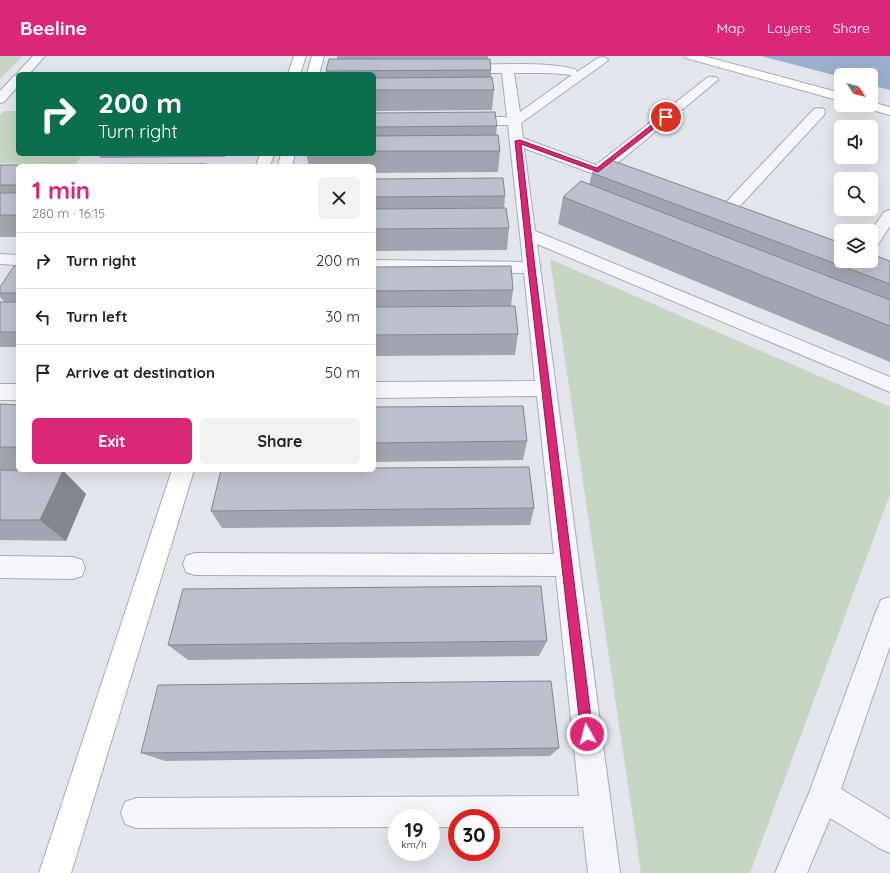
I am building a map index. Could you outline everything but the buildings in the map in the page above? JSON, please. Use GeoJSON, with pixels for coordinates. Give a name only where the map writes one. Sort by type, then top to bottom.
{"type":"FeatureCollection","features":[{"type":"Feature","properties":{"kind":"street"},"geometry":{"type":"LineString","coordinates":[[25,72],[39,56]]}},
{"type":"Feature","properties":{"kind":"street"},"geometry":{"type":"LineString","coordinates":[[295,72],[300,56]]}},
{"type":"Feature","properties":{"kind":"street"},"geometry":{"type":"LineString","coordinates":[[314,72],[318,56]]}},
{"type":"Feature","properties":{"kind":"street"},"geometry":{"type":"LineString","coordinates":[[690,56],[834,95]]}},
{"type":"Feature","properties":{"kind":"street"},"geometry":{"type":"LineString","coordinates":[[516,131],[602,60]]}},
{"type":"Feature","properties":{"kind":"street"},"geometry":{"type":"LineString","coordinates":[[454,69],[549,69],[571,72]]}},
{"type":"Feature","properties":{"kind":"street"},"geometry":{"type":"LineString","coordinates":[[508,69],[516,131],[514,184],[528,234],[604,873]]}},
{"type":"Feature","properties":{"kind":"street"},"geometry":{"type":"LineString","coordinates":[[598,171],[712,80]]}},
{"type":"Feature","properties":{"kind":"street"},"geometry":{"type":"LineString","coordinates":[[0,99],[16,81]]}},
{"type":"Feature","properties":{"kind":"street"},"geometry":{"type":"LineString","coordinates":[[878,108],[890,111]]}},
{"type":"Feature","properties":{"kind":"street"},"geometry":{"type":"LineString","coordinates":[[721,217],[819,112]]}},
{"type":"Feature","properties":{"kind":"street"},"geometry":{"type":"LineString","coordinates":[[452,121],[516,131],[598,171],[634,184]]}},
{"type":"Feature","properties":{"kind":"street"},"geometry":{"type":"LineString","coordinates":[[706,212],[735,223]]}},
{"type":"Feature","properties":{"kind":"street"},"geometry":{"type":"LineString","coordinates":[[878,232],[890,215]]}},
{"type":"Feature","properties":{"kind":"street"},"geometry":{"type":"LineString","coordinates":[[528,234],[890,385]]}},
{"type":"Feature","properties":{"kind":"street"},"geometry":{"type":"LineString","coordinates":[[0,259],[16,260]]}},
{"type":"Feature","properties":{"kind":"street"},"geometry":{"type":"LineString","coordinates":[[376,265],[531,268]]}},
{"type":"Feature","properties":{"kind":"street"},"geometry":{"type":"LineString","coordinates":[[376,390],[546,388]]}},
{"type":"Feature","properties":{"kind":"street"},"geometry":{"type":"LineString","coordinates":[[0,392],[16,392]]}},
{"type":"Feature","properties":{"kind":"street"},"geometry":{"type":"LineString","coordinates":[[55,873],[182,472]]}},
{"type":"Feature","properties":{"kind":"street"},"geometry":{"type":"LineString","coordinates":[[195,564],[567,565]]}},
{"type":"Feature","properties":{"kind":"street"},"geometry":{"type":"LineString","coordinates":[[0,567],[73,568]]}},
{"type":"Feature","properties":{"kind":"street"},"geometry":{"type":"LineString","coordinates":[[791,873],[823,796],[887,627]]}},
{"type":"Feature","properties":{"kind":"street"},"geometry":{"type":"LineString","coordinates":[[823,796],[890,837]]}},
{"type":"Feature","properties":{"kind":"street"},"geometry":{"type":"LineString","coordinates":[[136,813],[596,811]]}},
{"type":"Feature","properties":{"kind":"green space"},"geometry":{"type":"Polygon","coordinates":[[[0,56],[23,56],[0,79],[0,56]]]}},
{"type":"Feature","properties":{"kind":"green space"},"geometry":{"type":"Polygon","coordinates":[[[4,111],[16,111],[16,156],[82,156],[76,164],[0,163],[0,115],[4,111]]]}},
{"type":"Feature","properties":{"kind":"green space"},"geometry":{"type":"Polygon","coordinates":[[[550,259],[890,407],[890,494],[750,873],[641,873],[550,259]]]}},
{"type":"Feature","properties":{"kind":"water"},"geometry":{"type":"Polygon","coordinates":[[[761,56],[890,56],[890,90],[878,87],[878,68],[834,68],[834,75],[761,56]]]}},
{"type":"Feature","properties":{"kind":"route"},"geometry":{"type":"LineString","coordinates":[[587,734],[531,268],[518,141],[598,171],[666,117]]}}]}
